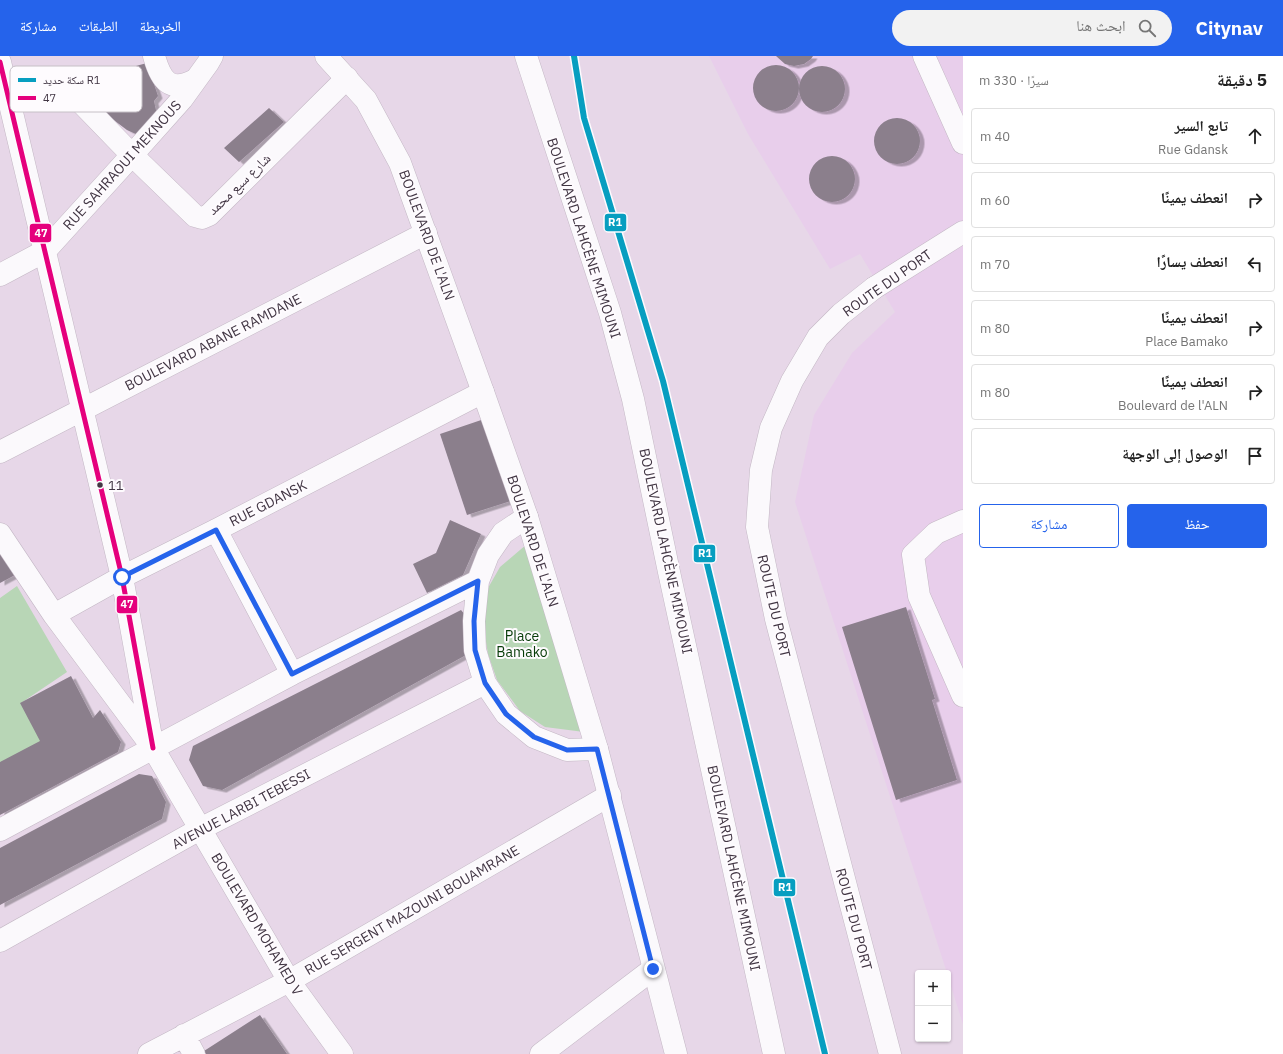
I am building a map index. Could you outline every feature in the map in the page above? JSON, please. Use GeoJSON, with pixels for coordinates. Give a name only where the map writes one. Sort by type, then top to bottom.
{"type":"FeatureCollection","features":[{"type":"Feature","properties":{"kind":"street"},"geometry":{"type":"LineString","coordinates":[[154,56],[163,77],[170,85],[180,86],[195,80]]}},
{"type":"Feature","properties":{"kind":"street","name":"RUE SAHRAOUI MEKNOUS"},"geometry":{"type":"LineString","coordinates":[[0,275],[45,251],[182,99],[212,56]]}},
{"type":"Feature","properties":{"kind":"street","name":"BOULEVARD DE L'ALN"},"geometry":{"type":"LineString","coordinates":[[326,56],[366,100],[400,163],[527,517],[597,749],[676,1054]]}},
{"type":"Feature","properties":{"kind":"street","name":"BOULEVARD LAHCÈNE MIMOUNI"},"geometry":{"type":"LineString","coordinates":[[526,56],[610,313],[633,399],[669,572],[774,1054]]}},
{"type":"Feature","properties":{"kind":"street"},"geometry":{"type":"LineString","coordinates":[[924,56],[963,143]]}},
{"type":"Feature","properties":{"kind":"street"},"geometry":{"type":"LineString","coordinates":[[0,62],[4,97],[45,251],[122,577],[153,748]]}},
{"type":"Feature","properties":{"kind":"street","name":"شارع سبع محمد"},"geometry":{"type":"LineString","coordinates":[[90,112],[195,216],[202,218],[209,215],[347,78]]}},
{"type":"Feature","properties":{"kind":"street","name":"ROUTE DU PORT"},"geometry":{"type":"LineString","coordinates":[[890,1054],[776,619],[757,527],[761,470],[770,428],[792,381],[818,337],[841,314],[874,288],[963,232]]}},
{"type":"Feature","properties":{"kind":"street","name":"BOULEVARD ABANE RAMDANE"},"geometry":{"type":"LineString","coordinates":[[0,452],[426,233]]}},
{"type":"Feature","properties":{"kind":"street","name":"RUE GDANSK"},"geometry":{"type":"LineString","coordinates":[[54,615],[122,577],[483,392]]}},
{"type":"Feature","properties":{"kind":"street"},"geometry":{"type":"LineString","coordinates":[[527,517],[503,533],[488,556],[478,581],[474,621],[475,650],[485,683],[506,714],[534,737],[567,750],[597,749]]}},
{"type":"Feature","properties":{"kind":"street"},"geometry":{"type":"LineString","coordinates":[[963,521],[936,533],[913,555],[919,596],[963,696]]}},
{"type":"Feature","properties":{"kind":"street"},"geometry":{"type":"LineString","coordinates":[[216,530],[292,674]]}},
{"type":"Feature","properties":{"kind":"street"},"geometry":{"type":"LineString","coordinates":[[0,534],[54,615],[153,748]]}},
{"type":"Feature","properties":{"kind":"street"},"geometry":{"type":"LineString","coordinates":[[0,830],[292,674],[478,581]]}},
{"type":"Feature","properties":{"kind":"street","name":"AVENUE LARBI TEBESSI"},"geometry":{"type":"LineString","coordinates":[[0,941],[200,829],[485,683]]}},
{"type":"Feature","properties":{"kind":"street","name":"BOULEVARD MOHAMED V"},"geometry":{"type":"LineString","coordinates":[[153,748],[289,981],[342,1054]]}},
{"type":"Feature","properties":{"kind":"street","name":"RUE SERGENT MAZOUNI BOUAMRANE"},"geometry":{"type":"LineString","coordinates":[[149,1054],[189,1045],[289,981],[610,796]]}},
{"type":"Feature","properties":{"kind":"street"},"geometry":{"type":"LineString","coordinates":[[541,1054],[653,969]]}},
{"type":"Feature","properties":{"kind":"shaded area"},"geometry":{"type":"Polygon","coordinates":[[[709,56],[963,56],[963,1024],[951,986],[951,970],[946,970],[795,502],[814,415],[852,353],[895,312],[860,254],[830,269],[748,134],[709,56]]]}},
{"type":"Feature","properties":{"kind":"green space","name":"Place Bamako"},"geometry":{"type":"Polygon","coordinates":[[[527,544],[584,732],[545,727],[520,711],[497,680],[488,654],[482,617],[488,588],[500,567],[527,544]]]}},
{"type":"Feature","properties":{"kind":"green space"},"geometry":{"type":"Polygon","coordinates":[[[17,586],[67,672],[21,703],[46,743],[0,767],[0,598],[17,586]]]}},
{"type":"Feature","properties":{"kind":"building"},"geometry":{"type":"Polygon","coordinates":[[[776,56],[813,56],[804,64],[794,66],[785,64],[776,56]]]}},
{"type":"Feature","properties":{"kind":"building"},"geometry":{"type":"Polygon","coordinates":[[[147,63],[158,96],[154,101],[157,115],[136,134],[127,130],[107,115],[106,112],[142,112],[142,66],[136,66],[147,63]]]}},
{"type":"Feature","properties":{"kind":"building"},"geometry":{"type":"Polygon","coordinates":[[[776,65],[789,69],[795,75],[799,88],[795,101],[789,107],[776,111],[763,107],[757,101],[753,88],[757,75],[763,69],[776,65]]]}},
{"type":"Feature","properties":{"kind":"building"},"geometry":{"type":"Polygon","coordinates":[[[822,66],[835,70],[841,76],[845,89],[841,102],[835,108],[822,112],[809,108],[803,102],[799,89],[803,76],[809,70],[822,66]]]}},
{"type":"Feature","properties":{"kind":"building"},"geometry":{"type":"Polygon","coordinates":[[[269,108],[284,122],[239,162],[224,148],[269,108]]]}},
{"type":"Feature","properties":{"kind":"building"},"geometry":{"type":"Polygon","coordinates":[[[897,118],[910,122],[916,128],[920,141],[916,154],[910,160],[897,164],[884,160],[878,154],[874,141],[878,128],[884,122],[897,118]]]}},
{"type":"Feature","properties":{"kind":"building"},"geometry":{"type":"Polygon","coordinates":[[[832,156],[845,160],[851,166],[855,179],[851,192],[845,198],[832,202],[819,198],[813,192],[809,179],[813,166],[819,160],[832,156]]]}},
{"type":"Feature","properties":{"kind":"building"},"geometry":{"type":"Polygon","coordinates":[[[493,416],[520,498],[467,515],[440,434],[493,416]]]}},
{"type":"Feature","properties":{"kind":"building"},"geometry":{"type":"Polygon","coordinates":[[[450,520],[481,534],[463,575],[427,593],[413,564],[436,553],[450,520]]]}},
{"type":"Feature","properties":{"kind":"building"},"geometry":{"type":"Polygon","coordinates":[[[0,551],[15,575],[0,583],[0,551]]]}},
{"type":"Feature","properties":{"kind":"building"},"geometry":{"type":"Polygon","coordinates":[[[906,607],[935,699],[932,700],[957,780],[896,800],[842,627],[906,607]]]}},
{"type":"Feature","properties":{"kind":"building"},"geometry":{"type":"Polygon","coordinates":[[[461,610],[466,616],[466,655],[222,790],[203,786],[189,760],[193,746],[461,610]]]}},
{"type":"Feature","properties":{"kind":"building"},"geometry":{"type":"Polygon","coordinates":[[[71,676],[93,718],[100,710],[121,742],[118,752],[0,815],[0,762],[40,741],[20,703],[71,676]]]}},
{"type":"Feature","properties":{"kind":"building"},"geometry":{"type":"Polygon","coordinates":[[[139,774],[152,776],[166,802],[162,819],[0,905],[0,848],[139,774]]]}},
{"type":"Feature","properties":{"kind":"building"},"geometry":{"type":"Polygon","coordinates":[[[260,1015],[287,1054],[206,1054],[204,1051],[260,1015]]]}},
{"type":"Feature","properties":{"kind":"rail line","name":"R1"},"geometry":{"type":"LineString","coordinates":[[574,56],[584,118],[663,381],[825,1054]]}},
{"type":"Feature","properties":{"kind":"transit line","name":"47"},"geometry":{"type":"LineString","coordinates":[[0,62],[10,104]]}},
{"type":"Feature","properties":{"kind":"transit line","name":"47"},"geometry":{"type":"LineString","coordinates":[[12,112],[122,577],[153,748]]}},
{"type":"Feature","properties":{"kind":"place","name":"11"},"geometry":{"type":"Point","coordinates":[100,485]}},
{"type":"Feature","properties":{"kind":"route"},"geometry":{"type":"LineString","coordinates":[[122,577],[216,530],[292,674],[478,581],[474,621],[475,650],[485,683],[506,714],[534,737],[567,750],[597,749],[653,969]]}}]}
